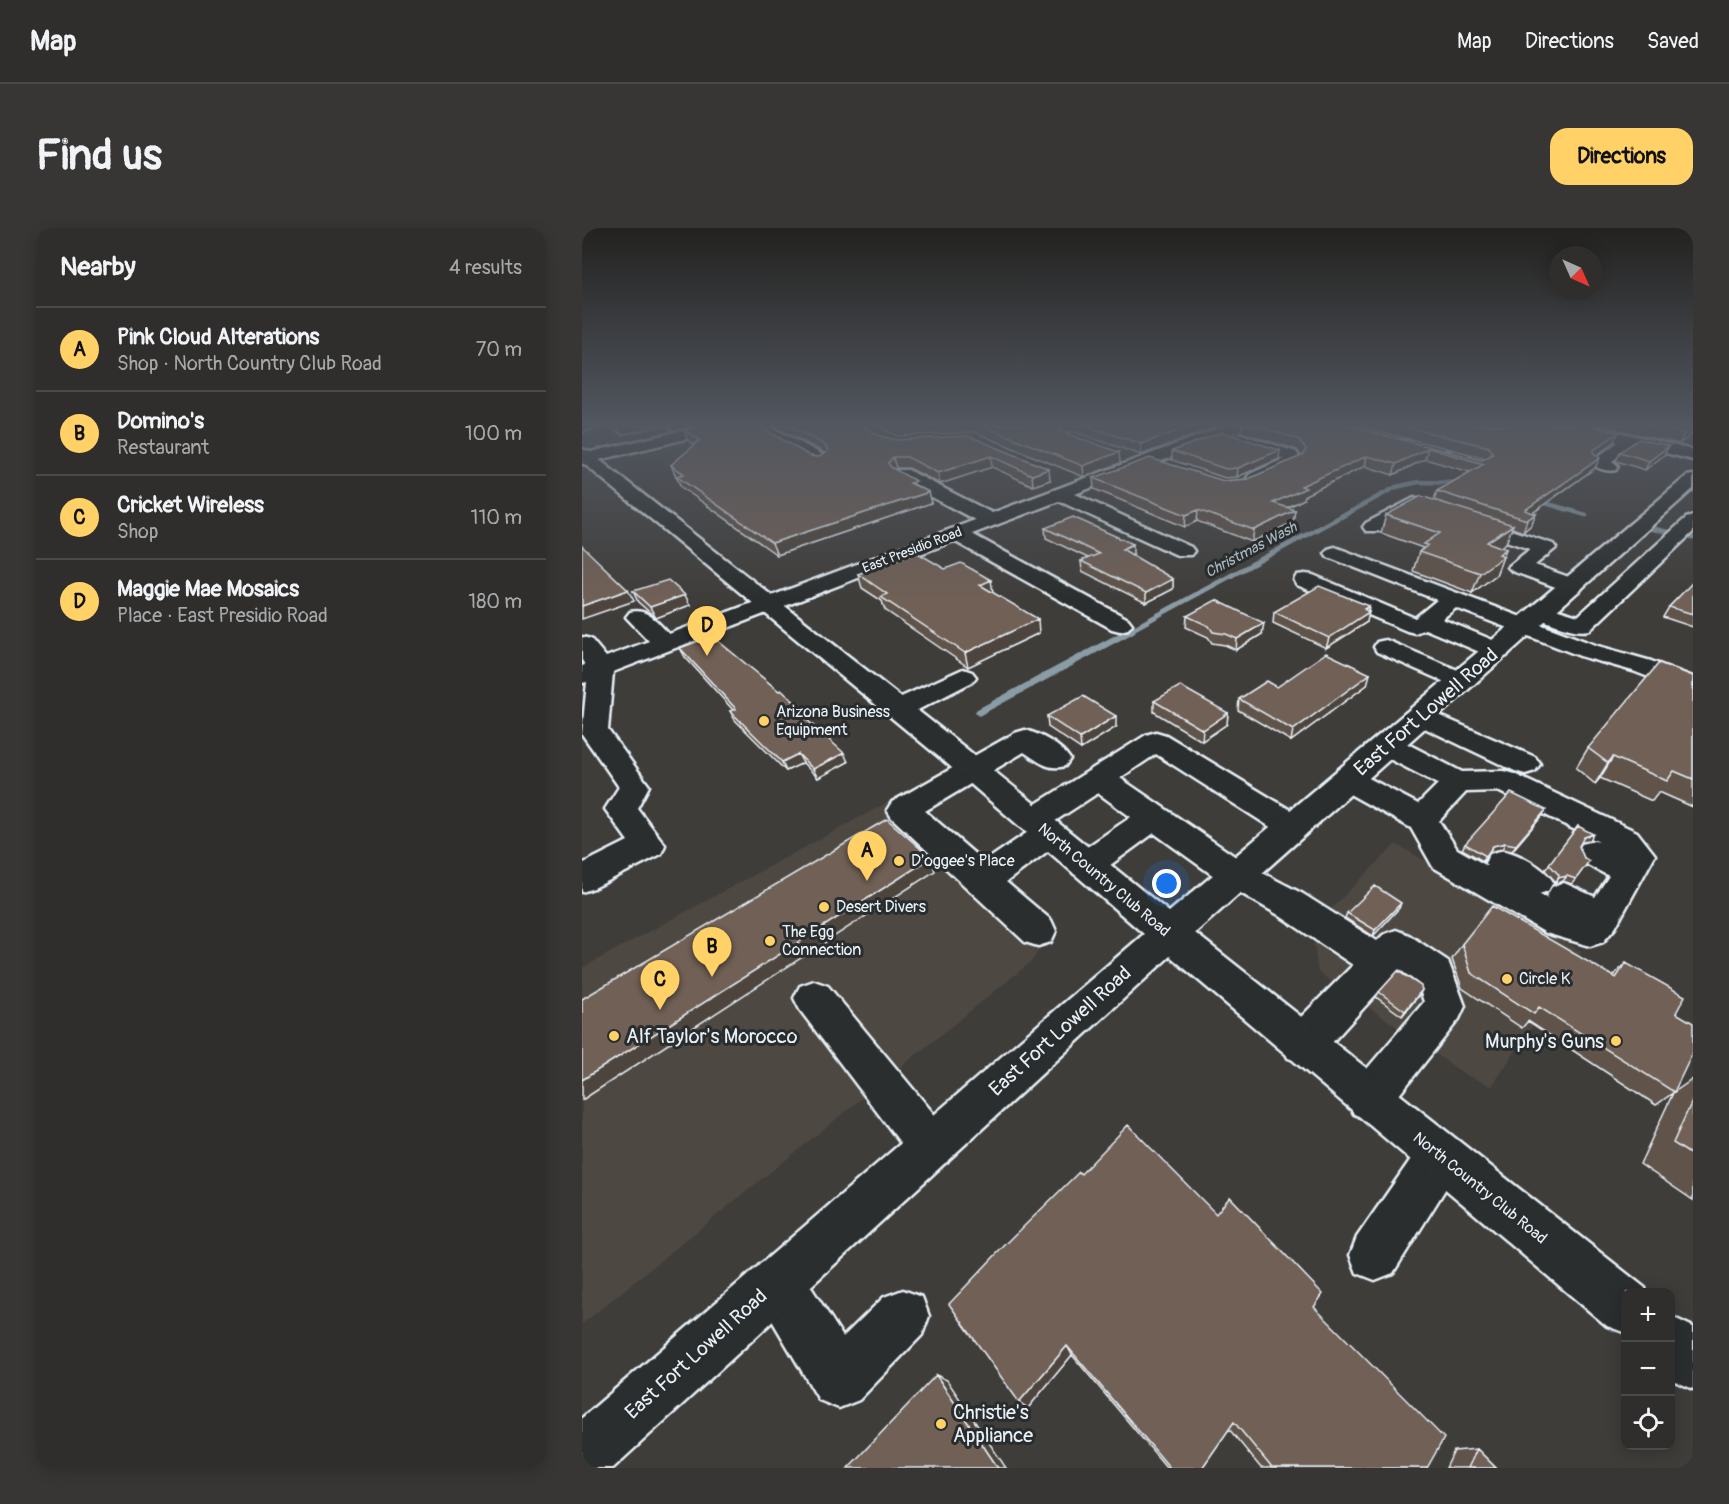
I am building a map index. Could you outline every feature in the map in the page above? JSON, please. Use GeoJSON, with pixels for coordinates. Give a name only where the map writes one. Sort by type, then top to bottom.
{"type":"FeatureCollection","features":[{"type":"Feature","properties":{"kind":"main road","name":"North Country Club Road"},"geometry":{"type":"LineString","coordinates":[[617,483],[769,603],[1369,1099],[1621,1303]]}},
{"type":"Feature","properties":{"kind":"main road"},"geometry":{"type":"LineString","coordinates":[[919,483],[990,520]]}},
{"type":"Feature","properties":{"kind":"main road","name":"East Presidio Road"},"geometry":{"type":"LineString","coordinates":[[590,684],[664,643],[990,520],[1060,485],[1087,483]]}},
{"type":"Feature","properties":{"kind":"main road","name":"East Fort Lowell Road"},"geometry":{"type":"LineString","coordinates":[[582,1456],[1169,934],[1690,483]]}},
{"type":"Feature","properties":{"kind":"main road"},"geometry":{"type":"LineString","coordinates":[[1060,485],[1184,551]]}},
{"type":"Feature","properties":{"kind":"main road"},"geometry":{"type":"LineString","coordinates":[[1411,524],[1382,522],[1414,504],[1546,548],[1519,567],[1572,586]]}},
{"type":"Feature","properties":{"kind":"main road"},"geometry":{"type":"LineString","coordinates":[[1641,526],[1688,532]]}},
{"type":"Feature","properties":{"kind":"main road"},"geometry":{"type":"LineString","coordinates":[[916,531],[934,541]]}},
{"type":"Feature","properties":{"kind":"main road"},"geometry":{"type":"LineString","coordinates":[[1582,625],[1688,532]]}},
{"type":"Feature","properties":{"kind":"main road"},"geometry":{"type":"LineString","coordinates":[[955,533],[1120,624]]}},
{"type":"Feature","properties":{"kind":"main road"},"geometry":{"type":"LineString","coordinates":[[1335,553],[1453,599],[1534,619],[1582,625],[1693,666]]}},
{"type":"Feature","properties":{"kind":"main road"},"geometry":{"type":"LineString","coordinates":[[1305,580],[1415,626]]}},
{"type":"Feature","properties":{"kind":"main road"},"geometry":{"type":"LineString","coordinates":[[1453,599],[1425,620],[1498,651]]}},
{"type":"Feature","properties":{"kind":"main road"},"geometry":{"type":"LineString","coordinates":[[638,617],[664,643]]}},
{"type":"Feature","properties":{"kind":"main road"},"geometry":{"type":"LineString","coordinates":[[1534,619],[1589,651],[1642,666],[1693,686]]}},
{"type":"Feature","properties":{"kind":"main road"},"geometry":{"type":"LineString","coordinates":[[582,644],[590,684],[594,731],[634,786],[621,809],[649,845],[582,879]]}},
{"type":"Feature","properties":{"kind":"main road"},"geometry":{"type":"LineString","coordinates":[[1386,647],[1463,681]]}},
{"type":"Feature","properties":{"kind":"main road"},"geometry":{"type":"LineString","coordinates":[[898,709],[963,677]]}},
{"type":"Feature","properties":{"kind":"main road"},"geometry":{"type":"LineString","coordinates":[[1422,716],[1525,764]]}},
{"type":"Feature","properties":{"kind":"main road"},"geometry":{"type":"LineString","coordinates":[[1038,931],[903,810],[1025,739],[1055,759]]}},
{"type":"Feature","properties":{"kind":"main road"},"geometry":{"type":"LineString","coordinates":[[982,881],[1098,778],[1156,741],[1294,827]]}},
{"type":"Feature","properties":{"kind":"main road"},"geometry":{"type":"LineString","coordinates":[[1388,746],[1503,805]]}},
{"type":"Feature","properties":{"kind":"main road"},"geometry":{"type":"LineString","coordinates":[[1098,778],[1238,875],[1290,904],[1380,962]]}},
{"type":"Feature","properties":{"kind":"main road"},"geometry":{"type":"LineString","coordinates":[[1348,780],[1467,844]]}},
{"type":"Feature","properties":{"kind":"main road"},"geometry":{"type":"LineString","coordinates":[[1503,781],[1626,841],[1638,855],[1602,918],[1590,931],[1559,923],[1445,858],[1422,820],[1458,782],[1503,781]]}},
{"type":"Feature","properties":{"kind":"main road"},"geometry":{"type":"LineString","coordinates":[[1086,865],[1154,817]]}},
{"type":"Feature","properties":{"kind":"main road"},"geometry":{"type":"LineString","coordinates":[[1536,822],[1629,871]]}},
{"type":"Feature","properties":{"kind":"main road"},"geometry":{"type":"LineString","coordinates":[[1502,863],[1602,918]]}},
{"type":"Feature","properties":{"kind":"main road"},"geometry":{"type":"LineString","coordinates":[[1303,1044],[1396,946],[1434,973],[1444,1006],[1369,1099]]}},
{"type":"Feature","properties":{"kind":"main road"},"geometry":{"type":"LineString","coordinates":[[814,998],[931,1146]]}},
{"type":"Feature","properties":{"kind":"main road"},"geometry":{"type":"LineString","coordinates":[[1374,1255],[1440,1156]]}},
{"type":"Feature","properties":{"kind":"main road"},"geometry":{"type":"LineString","coordinates":[[778,1281],[839,1380],[903,1316]]}},
{"type":"Feature","properties":{"kind":"main road"},"geometry":{"type":"LineString","coordinates":[[1675,1346],[1693,1362]]}},
{"type":"Feature","properties":{"kind":"shaded area"},"geometry":{"type":"Polygon","coordinates":[[[903,794],[1046,919],[1048,937],[1031,962],[582,1324],[582,968],[903,794]]]}},
{"type":"Feature","properties":{"kind":"shaded area"},"geometry":{"type":"Polygon","coordinates":[[[1396,844],[1582,952],[1492,1086],[1466,1075],[1318,972],[1312,928],[1396,844]]]}},
{"type":"Feature","properties":{"kind":"building"},"geometry":{"type":"Polygon","coordinates":[[[686,483],[910,483],[929,492],[772,543],[686,483]]]}},
{"type":"Feature","properties":{"kind":"building"},"geometry":{"type":"Polygon","coordinates":[[[1105,483],[1308,483],[1301,486],[1306,488],[1273,503],[1295,510],[1254,530],[1198,510],[1186,515],[1105,483]]]}},
{"type":"Feature","properties":{"kind":"building"},"geometry":{"type":"Polygon","coordinates":[[[1451,483],[1564,483],[1525,510],[1536,514],[1527,520],[1437,491],[1451,483]]]}},
{"type":"Feature","properties":{"kind":"building"},"geometry":{"type":"Polygon","coordinates":[[[1421,496],[1513,525],[1487,542],[1506,549],[1499,554],[1504,556],[1480,573],[1419,552],[1428,545],[1424,544],[1440,533],[1386,515],[1421,496]]]}},
{"type":"Feature","properties":{"kind":"building"},"geometry":{"type":"Polygon","coordinates":[[[1073,517],[1133,544],[1122,549],[1173,579],[1146,593],[1081,561],[1099,554],[1045,528],[1073,517]]]}},
{"type":"Feature","properties":{"kind":"building"},"geometry":{"type":"Polygon","coordinates":[[[582,546],[628,590],[582,606],[582,546]]]}},
{"type":"Feature","properties":{"kind":"building"},"geometry":{"type":"Polygon","coordinates":[[[916,552],[945,569],[961,563],[991,580],[980,585],[1038,619],[965,653],[881,597],[887,594],[858,574],[916,552]]]}},
{"type":"Feature","properties":{"kind":"building"},"geometry":{"type":"Polygon","coordinates":[[[668,580],[685,595],[650,607],[633,591],[668,580]]]}},
{"type":"Feature","properties":{"kind":"building"},"geometry":{"type":"Polygon","coordinates":[[[1693,582],[1693,614],[1669,607],[1693,582]]]}},
{"type":"Feature","properties":{"kind":"building"},"geometry":{"type":"Polygon","coordinates":[[[1319,586],[1369,606],[1364,609],[1369,612],[1329,638],[1274,612],[1319,586]]]}},
{"type":"Feature","properties":{"kind":"building"},"geometry":{"type":"Polygon","coordinates":[[[1216,600],[1264,623],[1237,639],[1213,632],[1209,626],[1187,616],[1216,600]]]}},
{"type":"Feature","properties":{"kind":"building"},"geometry":{"type":"Polygon","coordinates":[[[712,636],[779,691],[781,690],[801,708],[796,710],[844,753],[813,769],[798,754],[782,762],[730,711],[736,709],[680,648],[712,636]]]}},
{"type":"Feature","properties":{"kind":"building"},"geometry":{"type":"Polygon","coordinates":[[[1326,653],[1370,674],[1293,730],[1239,699],[1267,681],[1277,687],[1326,653]]]}},
{"type":"Feature","properties":{"kind":"building"},"geometry":{"type":"Polygon","coordinates":[[[1659,663],[1693,676],[1693,779],[1674,771],[1667,781],[1613,757],[1608,763],[1588,748],[1659,663]]]}},
{"type":"Feature","properties":{"kind":"building"},"geometry":{"type":"Polygon","coordinates":[[[1180,686],[1228,713],[1203,730],[1154,701],[1180,686]]]}},
{"type":"Feature","properties":{"kind":"building"},"geometry":{"type":"Polygon","coordinates":[[[1083,696],[1116,716],[1080,738],[1047,716],[1083,696]]]}},
{"type":"Feature","properties":{"kind":"building"},"geometry":{"type":"Polygon","coordinates":[[[1511,793],[1546,810],[1516,845],[1505,843],[1493,846],[1486,856],[1465,844],[1511,793]]]}},
{"type":"Feature","properties":{"kind":"building"},"geometry":{"type":"Polygon","coordinates":[[[887,819],[931,858],[582,1080],[582,999],[887,819]]]}},
{"type":"Feature","properties":{"kind":"building"},"geometry":{"type":"Polygon","coordinates":[[[1578,826],[1593,834],[1584,837],[1579,846],[1584,858],[1589,861],[1576,879],[1567,876],[1558,878],[1559,875],[1549,864],[1578,826]]]}},
{"type":"Feature","properties":{"kind":"building"},"geometry":{"type":"Polygon","coordinates":[[[1375,886],[1401,903],[1375,930],[1347,913],[1375,886]]]}},
{"type":"Feature","properties":{"kind":"building"},"geometry":{"type":"Polygon","coordinates":[[[1492,906],[1616,978],[1626,963],[1685,996],[1676,1013],[1693,1023],[1693,1052],[1674,1092],[1539,1007],[1534,1014],[1471,973],[1462,944],[1492,906]]]}},
{"type":"Feature","properties":{"kind":"building"},"geometry":{"type":"Polygon","coordinates":[[[1398,971],[1421,986],[1422,990],[1405,1011],[1379,992],[1398,971]]]}},
{"type":"Feature","properties":{"kind":"building"},"geometry":{"type":"Polygon","coordinates":[[[1693,1099],[1693,1156],[1673,1143],[1693,1099]]]}},
{"type":"Feature","properties":{"kind":"building"},"geometry":{"type":"Polygon","coordinates":[[[1128,1125],[1216,1214],[1230,1197],[1323,1294],[1314,1307],[1444,1438],[1427,1468],[1272,1468],[1234,1422],[1202,1468],[1170,1468],[1067,1346],[1019,1402],[949,1304],[1006,1244],[1079,1172],[1081,1174],[1128,1125]]]}},
{"type":"Feature","properties":{"kind":"building","name":"Christie's Appliance"},"geometry":{"type":"Polygon","coordinates":[[[936,1375],[998,1468],[848,1468],[936,1375]]]}},
{"type":"Feature","properties":{"kind":"building"},"geometry":{"type":"Polygon","coordinates":[[[1477,1449],[1496,1468],[1468,1468],[1477,1449]]]}},
{"type":"Feature","properties":{"kind":"waterway","name":"Christmas Wash"},"geometry":{"type":"LineString","coordinates":[[1341,517],[1396,487],[1415,483]]}},
{"type":"Feature","properties":{"kind":"waterway","name":"Christmas Wash"},"geometry":{"type":"LineString","coordinates":[[1455,483],[1461,483]]}},
{"type":"Feature","properties":{"kind":"waterway","name":"Christmas Wash"},"geometry":{"type":"LineString","coordinates":[[1535,500],[1586,515]]}},
{"type":"Feature","properties":{"kind":"waterway","name":"Christmas Wash"},"geometry":{"type":"LineString","coordinates":[[1129,631],[1343,515]]}},
{"type":"Feature","properties":{"kind":"waterway","name":"Christmas Wash"},"geometry":{"type":"LineString","coordinates":[[1641,526],[1693,538]]}},
{"type":"Feature","properties":{"kind":"waterway","name":"Christmas Wash"},"geometry":{"type":"LineString","coordinates":[[979,712],[1132,630]]}},
{"type":"Feature","properties":{"kind":"place","name":"Maggie Mae Mosaics"},"geometry":{"type":"Point","coordinates":[707,656]}},
{"type":"Feature","properties":{"kind":"place","name":"Arizona Business Equipment"},"geometry":{"type":"Point","coordinates":[764,721]}},
{"type":"Feature","properties":{"kind":"place","name":"D'oggee's Place"},"geometry":{"type":"Point","coordinates":[899,861]}},
{"type":"Feature","properties":{"kind":"place","name":"Pink Cloud Alterations"},"geometry":{"type":"Point","coordinates":[867,881]}},
{"type":"Feature","properties":{"kind":"place","name":"Desert Divers"},"geometry":{"type":"Point","coordinates":[824,907]}},
{"type":"Feature","properties":{"kind":"place","name":"The Egg Connection"},"geometry":{"type":"Point","coordinates":[770,941]}},
{"type":"Feature","properties":{"kind":"place","name":"Domino's"},"geometry":{"type":"Point","coordinates":[712,977]}},
{"type":"Feature","properties":{"kind":"place","name":"Circle K"},"geometry":{"type":"Point","coordinates":[1507,979]}},
{"type":"Feature","properties":{"kind":"place","name":"Cricket Wireless"},"geometry":{"type":"Point","coordinates":[660,1010]}},
{"type":"Feature","properties":{"kind":"place","name":"Alf Taylor's Morocco"},"geometry":{"type":"Point","coordinates":[614,1036]}},
{"type":"Feature","properties":{"kind":"place","name":"Murphy's Guns"},"geometry":{"type":"Point","coordinates":[1616,1041]}},
{"type":"Feature","properties":{"kind":"place","name":"Christie's Appliance"},"geometry":{"type":"Point","coordinates":[941,1424]}}]}
